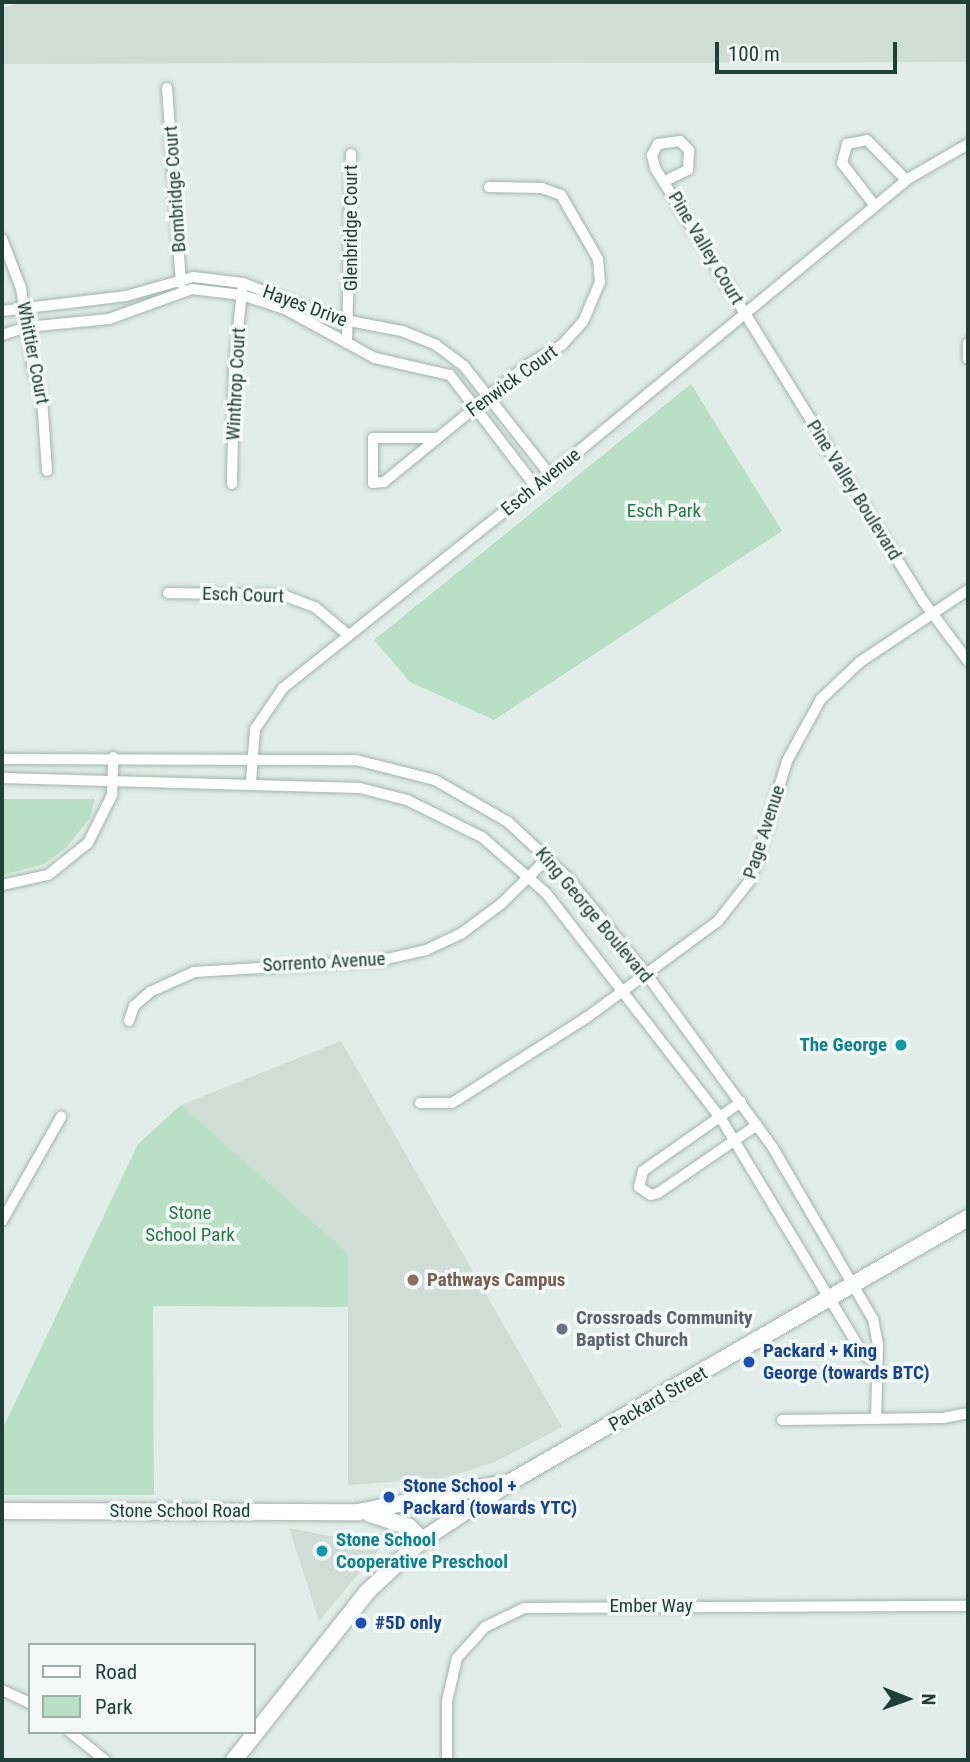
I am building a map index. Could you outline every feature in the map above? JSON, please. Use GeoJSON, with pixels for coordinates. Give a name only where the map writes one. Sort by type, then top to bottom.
{"type":"FeatureCollection","features":[{"type":"Feature","properties":{"kind":"main road","name":"Packard Street"},"geometry":{"type":"LineString","coordinates":[[238,1759],[367,1592],[422,1540],[512,1482],[968,1218]]}},
{"type":"Feature","properties":{"kind":"main road"},"geometry":{"type":"LineString","coordinates":[[358,1512],[512,1482]]}},
{"type":"Feature","properties":{"kind":"main road","name":"Stone School Road"},"geometry":{"type":"LineString","coordinates":[[2,1511],[358,1512]]}},
{"type":"Feature","properties":{"kind":"main road"},"geometry":{"type":"LineString","coordinates":[[358,1512],[393,1519],[422,1540]]}},
{"type":"Feature","properties":{"kind":"street","name":"Bombridge Court"},"geometry":{"type":"LineString","coordinates":[[167,88],[181,291]]}},
{"type":"Feature","properties":{"kind":"street"},"geometry":{"type":"LineString","coordinates":[[876,205],[842,163],[847,144],[867,140],[906,180]]}},
{"type":"Feature","properties":{"kind":"street","name":"Esch Avenue"},"geometry":{"type":"LineString","coordinates":[[251,782],[251,757],[263,713],[284,688],[347,634],[551,475],[906,180],[968,144]]}},
{"type":"Feature","properties":{"kind":"street","name":"Glenbridge Court"},"geometry":{"type":"LineString","coordinates":[[347,343],[351,154]]}},
{"type":"Feature","properties":{"kind":"street","name":"Pine Valley Court"},"geometry":{"type":"LineString","coordinates":[[666,181],[746,314]]}},
{"type":"Feature","properties":{"kind":"street","name":"Fenwick Court"},"geometry":{"type":"LineString","coordinates":[[436,438],[373,438],[373,483],[384,482],[475,406],[562,345],[583,322],[600,282],[598,259],[561,195],[542,188],[489,187]]}},
{"type":"Feature","properties":{"kind":"street","name":"Whittier Court"},"geometry":{"type":"LineString","coordinates":[[2,239],[23,306],[46,418],[47,471]]}},
{"type":"Feature","properties":{"kind":"street","name":"Hayes Drive"},"geometry":{"type":"LineString","coordinates":[[2,312],[23,306],[126,296],[181,278],[242,289],[349,323],[421,337],[464,366],[551,475]]}},
{"type":"Feature","properties":{"kind":"street","name":"Hayes Drive"},"geometry":{"type":"LineString","coordinates":[[2,335],[27,327],[109,319],[181,291],[242,289],[375,358],[450,374],[536,487]]}},
{"type":"Feature","properties":{"kind":"street","name":"Winthrop Court"},"geometry":{"type":"LineString","coordinates":[[232,484],[234,370],[242,289]]}},
{"type":"Feature","properties":{"kind":"street","name":"Pine Valley Boulevard"},"geometry":{"type":"LineString","coordinates":[[746,314],[931,614],[968,661]]}},
{"type":"Feature","properties":{"kind":"street"},"geometry":{"type":"LineString","coordinates":[[968,343],[968,359]]}},
{"type":"Feature","properties":{"kind":"street","name":"Page Avenue"},"geometry":{"type":"LineString","coordinates":[[420,1103],[452,1102],[623,992],[718,921],[744,890],[787,761],[821,698],[856,666],[968,590]]}},
{"type":"Feature","properties":{"kind":"street","name":"Esch Court"},"geometry":{"type":"LineString","coordinates":[[169,593],[283,595],[315,607],[347,634]]}},
{"type":"Feature","properties":{"kind":"street"},"geometry":{"type":"LineString","coordinates":[[2,885],[41,878],[77,857],[99,826],[113,782],[113,757]]}},
{"type":"Feature","properties":{"kind":"street","name":"King George Boulevard"},"geometry":{"type":"LineString","coordinates":[[2,759],[251,757],[356,760],[435,780],[508,822],[549,857],[647,975],[757,1125],[853,1284],[877,1332],[876,1419]]}},
{"type":"Feature","properties":{"kind":"street","name":"King George Boulevard"},"geometry":{"type":"LineString","coordinates":[[2,778],[113,782],[251,782],[360,788],[407,800],[482,837],[530,876],[720,1116],[863,1354],[876,1363]]}},
{"type":"Feature","properties":{"kind":"street","name":"Sorrento Avenue"},"geometry":{"type":"LineString","coordinates":[[129,1021],[134,1006],[150,992],[194,972],[378,961],[426,950],[462,933],[549,857]]}},
{"type":"Feature","properties":{"kind":"street"},"geometry":{"type":"LineString","coordinates":[[741,1102],[643,1171],[639,1187],[651,1195],[658,1193],[757,1125]]}},
{"type":"Feature","properties":{"kind":"street"},"geometry":{"type":"LineString","coordinates":[[2,1221],[61,1117]]}},
{"type":"Feature","properties":{"kind":"street"},"geometry":{"type":"LineString","coordinates":[[782,1420],[943,1418],[968,1413]]}},
{"type":"Feature","properties":{"kind":"street","name":"Ember Way"},"geometry":{"type":"LineString","coordinates":[[447,1760],[447,1701],[457,1658],[485,1627],[524,1608],[968,1606]]}},
{"type":"Feature","properties":{"kind":"street"},"geometry":{"type":"LineString","coordinates":[[2,1690],[28,1702]]}},
{"type":"Feature","properties":{"kind":"street"},"geometry":{"type":"LineString","coordinates":[[72,1734],[105,1760]]}},
{"type":"Feature","properties":{"kind":"shaded area"},"geometry":{"type":"Polygon","coordinates":[[[24,2],[968,2],[968,62],[2,64],[2,8],[24,2]]]}},
{"type":"Feature","properties":{"kind":"shaded area","name":"Pathways Campus"},"geometry":{"type":"Polygon","coordinates":[[[341,1041],[562,1427],[493,1463],[444,1478],[348,1485],[348,1253],[181,1105],[341,1041]]]}},
{"type":"Feature","properties":{"kind":"shaded area"},"geometry":{"type":"Polygon","coordinates":[[[289,1528],[330,1536],[386,1533],[386,1541],[319,1621],[289,1528]]]}},
{"type":"Feature","properties":{"kind":"green space","name":"Esch Park"},"geometry":{"type":"Polygon","coordinates":[[[691,384],[782,531],[494,720],[410,682],[374,640],[691,384]]]}},
{"type":"Feature","properties":{"kind":"green space"},"geometry":{"type":"Polygon","coordinates":[[[2,799],[95,799],[90,818],[66,848],[44,864],[3,875],[2,799]]]}},
{"type":"Feature","properties":{"kind":"green space","name":"Stone School Park"},"geometry":{"type":"Polygon","coordinates":[[[181,1105],[348,1253],[348,1307],[153,1306],[154,1495],[2,1495],[2,1430],[138,1144],[181,1105]]]}},
{"type":"Feature","properties":{"kind":"place","name":"The George"},"geometry":{"type":"Point","coordinates":[901,1045]}},
{"type":"Feature","properties":{"kind":"place","name":"Pathways Campus"},"geometry":{"type":"Point","coordinates":[413,1280]}},
{"type":"Feature","properties":{"kind":"place","name":"Crossroads Community Baptist Church"},"geometry":{"type":"Point","coordinates":[562,1329]}},
{"type":"Feature","properties":{"kind":"place","name":"Packard + King George (towards BTC)"},"geometry":{"type":"Point","coordinates":[749,1362]}},
{"type":"Feature","properties":{"kind":"place","name":"Stone School + Packard (towards YTC)"},"geometry":{"type":"Point","coordinates":[389,1497]}},
{"type":"Feature","properties":{"kind":"place","name":"Stone School Cooperative Preschool"},"geometry":{"type":"Point","coordinates":[322,1551]}},
{"type":"Feature","properties":{"kind":"place","name":"#5D only"},"geometry":{"type":"Point","coordinates":[361,1623]}}]}
